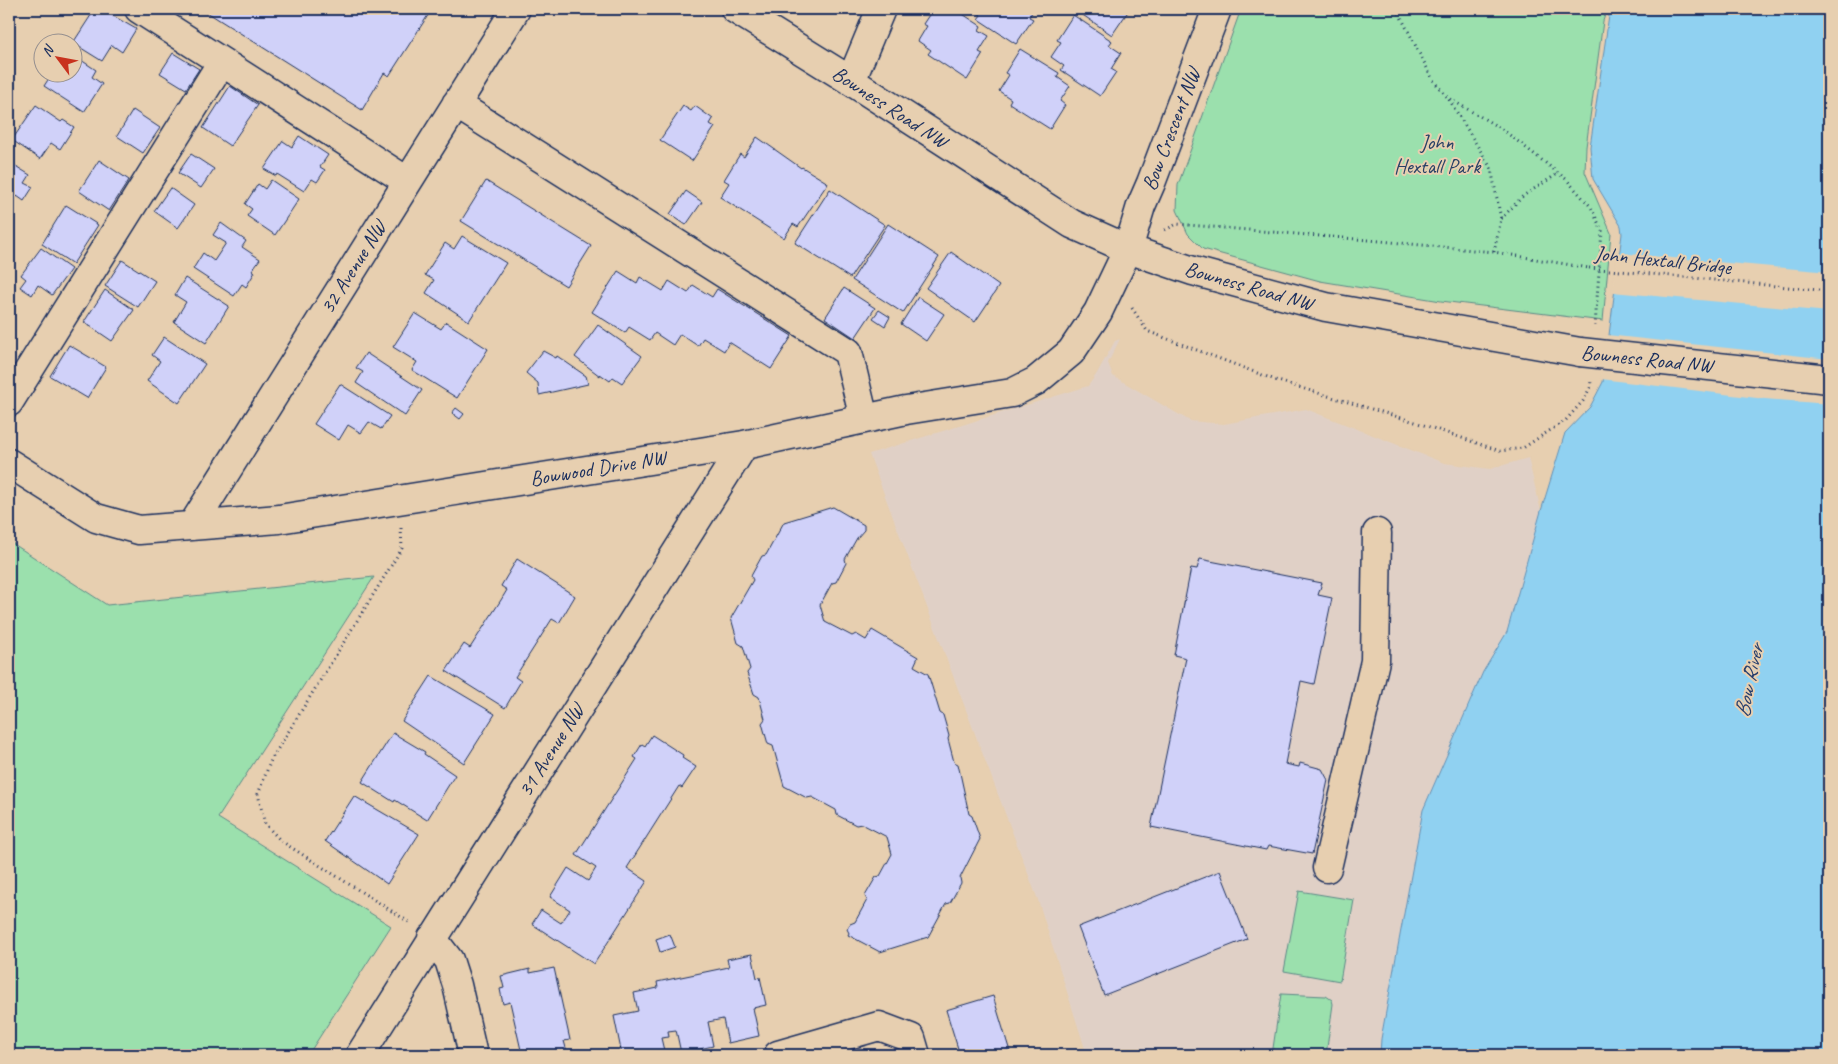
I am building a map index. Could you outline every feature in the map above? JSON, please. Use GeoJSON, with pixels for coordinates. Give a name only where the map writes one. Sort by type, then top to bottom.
{"type":"FeatureCollection","features":[{"type":"Feature","properties":{"kind":"street"},"geometry":{"type":"LineString","coordinates":[[139,9],[407,181]]}},
{"type":"Feature","properties":{"kind":"street","name":"32 Avenue NW"},"geometry":{"type":"LineString","coordinates":[[192,526],[516,9]]}},
{"type":"Feature","properties":{"kind":"street","name":"Bowness Road NW"},"geometry":{"type":"LineString","coordinates":[[735,9],[851,81],[1072,224],[1128,249],[1193,271],[1326,307],[1580,352],[1829,378]]}},
{"type":"Feature","properties":{"kind":"street"},"geometry":{"type":"LineString","coordinates":[[851,81],[881,9]]}},
{"type":"Feature","properties":{"kind":"street","name":"Bow Crescent NW"},"geometry":{"type":"LineString","coordinates":[[1128,249],[1141,206],[1152,183],[1217,9]]}},
{"type":"Feature","properties":{"kind":"street"},"geometry":{"type":"LineString","coordinates":[[9,402],[222,62]]}},
{"type":"Feature","properties":{"kind":"street"},"geometry":{"type":"LineString","coordinates":[[456,104],[848,352],[864,419]]}},
{"type":"Feature","properties":{"kind":"street","name":"Bowwood Drive NW"},"geometry":{"type":"LineString","coordinates":[[9,463],[96,518],[140,530],[279,519],[744,445],[906,410],[1012,393],[1036,382],[1071,352],[1098,312],[1128,249]]}},
{"type":"Feature","properties":{"kind":"street","name":"31 Avenue NW"},"geometry":{"type":"LineString","coordinates":[[360,1055],[744,445]]}},
{"type":"Feature","properties":{"kind":"street"},"geometry":{"type":"LineString","coordinates":[[1327,868],[1375,661],[1377,533]]}},
{"type":"Feature","properties":{"kind":"street"},"geometry":{"type":"LineString","coordinates":[[432,938],[449,960],[457,985],[473,1055]]}},
{"type":"Feature","properties":{"kind":"street"},"geometry":{"type":"LineString","coordinates":[[778,1055],[880,1026],[911,1038],[916,1055]]}},
{"type":"Feature","properties":{"kind":"path"},"geometry":{"type":"LineString","coordinates":[[1397,9],[1433,80],[1448,98],[1491,168],[1501,219],[1494,252]]}},
{"type":"Feature","properties":{"kind":"path"},"geometry":{"type":"LineString","coordinates":[[1448,98],[1502,129],[1559,173],[1591,207],[1602,231],[1595,330]]}},
{"type":"Feature","properties":{"kind":"path"},"geometry":{"type":"LineString","coordinates":[[1501,219],[1523,196],[1559,173]]}},
{"type":"Feature","properties":{"kind":"path","name":"John Hextall Bridge"},"geometry":{"type":"LineString","coordinates":[[1177,224],[1494,252],[1589,268],[1829,291]]}},
{"type":"Feature","properties":{"kind":"path"},"geometry":{"type":"LineString","coordinates":[[1132,309],[1146,331],[1278,381],[1415,422],[1500,452],[1523,448],[1566,420],[1583,401],[1590,388],[1591,379]]}},
{"type":"Feature","properties":{"kind":"path"},"geometry":{"type":"LineString","coordinates":[[399,500],[402,548],[271,760],[258,794],[265,824],[281,841],[432,938]]}},
{"type":"Feature","properties":{"kind":"shaded area"},"geometry":{"type":"Polygon","coordinates":[[[1120,339],[1108,363],[1113,376],[1190,421],[1224,424],[1306,409],[1444,463],[1490,469],[1528,458],[1541,511],[1507,632],[1483,672],[1423,810],[1381,1039],[1380,1055],[1087,1055],[1038,900],[869,454],[1088,386],[1115,341],[1120,339]]]}},
{"type":"Feature","properties":{"kind":"green space","name":"John Hextall Park"},"geometry":{"type":"Polygon","coordinates":[[[1241,9],[1607,9],[1603,21],[1586,147],[1585,172],[1611,233],[1603,321],[1441,301],[1320,281],[1203,249],[1188,234],[1177,210],[1178,185],[1241,9]]]}},
{"type":"Feature","properties":{"kind":"green space"},"geometry":{"type":"Polygon","coordinates":[[[9,541],[107,605],[374,577],[218,818],[391,926],[308,1055],[9,1055],[9,541]]]}},
{"type":"Feature","properties":{"kind":"green space"},"geometry":{"type":"Polygon","coordinates":[[[1299,891],[1354,900],[1340,981],[1284,971],[1299,891]]]}},
{"type":"Feature","properties":{"kind":"green space"},"geometry":{"type":"Polygon","coordinates":[[[1281,994],[1326,996],[1332,1000],[1326,1055],[1272,1055],[1281,994]]]}},
{"type":"Feature","properties":{"kind":"water","name":"Bow River"},"geometry":{"type":"Polygon","coordinates":[[[1610,9],[1829,9],[1829,1055],[1380,1055],[1381,1039],[1423,810],[1483,672],[1507,632],[1565,433],[1590,407],[1603,382],[1622,234],[1621,226],[1593,179],[1590,147],[1610,9]]]}},
{"type":"Feature","properties":{"kind":"pier"},"geometry":{"type":"Polygon","coordinates":[[[1618,253],[1829,272],[1829,312],[1612,292],[1618,253]]]}},
{"type":"Feature","properties":{"kind":"pier"},"geometry":{"type":"Polygon","coordinates":[[[1607,335],[1829,359],[1829,404],[1765,399],[1601,379],[1607,335]]]}},
{"type":"Feature","properties":{"kind":"building"},"geometry":{"type":"Polygon","coordinates":[[[95,9],[101,9],[136,29],[122,52],[112,45],[102,61],[82,49],[82,32],[80,32],[95,9]]]}},
{"type":"Feature","properties":{"kind":"building"},"geometry":{"type":"Polygon","coordinates":[[[202,9],[432,9],[389,76],[384,73],[362,110],[202,9]]]}},
{"type":"Feature","properties":{"kind":"building"},"geometry":{"type":"Polygon","coordinates":[[[933,9],[955,9],[981,26],[979,30],[989,36],[979,52],[983,54],[967,80],[928,54],[931,50],[918,41],[927,26],[923,24],[933,9]]]}},
{"type":"Feature","properties":{"kind":"building"},"geometry":{"type":"Polygon","coordinates":[[[970,9],[1034,9],[1029,17],[1033,19],[1016,44],[978,19],[981,15],[970,9]]]}},
{"type":"Feature","properties":{"kind":"building"},"geometry":{"type":"Polygon","coordinates":[[[1074,9],[1126,9],[1129,10],[1112,35],[1074,9]]]}},
{"type":"Feature","properties":{"kind":"building"},"geometry":{"type":"Polygon","coordinates":[[[1073,15],[1112,41],[1109,45],[1121,53],[1111,69],[1116,72],[1100,96],[1061,70],[1064,66],[1051,57],[1061,42],[1057,40],[1073,15]]]}},
{"type":"Feature","properties":{"kind":"building"},"geometry":{"type":"Polygon","coordinates":[[[1020,49],[1059,73],[1057,77],[1070,86],[1060,101],[1065,105],[1050,129],[1009,103],[1011,99],[999,91],[1009,75],[1005,73],[1020,49]]]}},
{"type":"Feature","properties":{"kind":"building"},"geometry":{"type":"Polygon","coordinates":[[[173,53],[199,69],[186,89],[160,73],[173,53]]]}},
{"type":"Feature","properties":{"kind":"building"},"geometry":{"type":"Polygon","coordinates":[[[82,61],[96,70],[92,77],[102,84],[84,112],[44,86],[47,82],[82,82],[82,61]]]}},
{"type":"Feature","properties":{"kind":"building"},"geometry":{"type":"Polygon","coordinates":[[[230,86],[258,105],[230,146],[203,128],[230,86]]]}},
{"type":"Feature","properties":{"kind":"building"},"geometry":{"type":"Polygon","coordinates":[[[36,105],[61,122],[63,120],[74,127],[60,149],[51,143],[40,159],[12,140],[36,105]]]}},
{"type":"Feature","properties":{"kind":"building"},"geometry":{"type":"Polygon","coordinates":[[[683,106],[691,111],[695,106],[713,119],[710,124],[715,127],[692,161],[660,140],[683,106]]]}},
{"type":"Feature","properties":{"kind":"building"},"geometry":{"type":"Polygon","coordinates":[[[133,110],[160,128],[143,153],[117,136],[133,110]]]}},
{"type":"Feature","properties":{"kind":"building"},"geometry":{"type":"Polygon","coordinates":[[[299,136],[328,155],[320,167],[325,170],[317,182],[312,179],[304,191],[277,174],[276,176],[264,169],[283,141],[292,147],[299,136]]]}},
{"type":"Feature","properties":{"kind":"building"},"geometry":{"type":"Polygon","coordinates":[[[757,137],[801,168],[828,183],[798,227],[793,224],[784,238],[720,197],[729,183],[724,180],[740,154],[744,157],[757,137]]]}},
{"type":"Feature","properties":{"kind":"building"},"geometry":{"type":"Polygon","coordinates":[[[191,154],[214,169],[201,188],[178,173],[191,154]]]}},
{"type":"Feature","properties":{"kind":"building"},"geometry":{"type":"Polygon","coordinates":[[[99,160],[129,180],[109,211],[79,191],[99,160]]]}},
{"type":"Feature","properties":{"kind":"building"},"geometry":{"type":"Polygon","coordinates":[[[9,162],[30,175],[25,183],[33,187],[24,201],[17,196],[9,209],[9,162]]]}},
{"type":"Feature","properties":{"kind":"building"},"geometry":{"type":"Polygon","coordinates":[[[271,180],[299,199],[275,235],[247,216],[252,209],[245,204],[258,184],[265,189],[271,180]]]}},
{"type":"Feature","properties":{"kind":"building"},"geometry":{"type":"Polygon","coordinates":[[[486,181],[591,246],[566,286],[461,221],[486,181]]]}},
{"type":"Feature","properties":{"kind":"building"},"geometry":{"type":"Polygon","coordinates":[[[170,188],[194,205],[178,228],[154,211],[170,188]]]}},
{"type":"Feature","properties":{"kind":"building"},"geometry":{"type":"Polygon","coordinates":[[[830,189],[885,225],[850,278],[795,243],[830,189]]]}},
{"type":"Feature","properties":{"kind":"building"},"geometry":{"type":"Polygon","coordinates":[[[686,191],[702,202],[686,225],[670,214],[686,191]]]}},
{"type":"Feature","properties":{"kind":"building"},"geometry":{"type":"Polygon","coordinates":[[[66,205],[98,225],[73,264],[42,244],[66,205]]]}},
{"type":"Feature","properties":{"kind":"building"},"geometry":{"type":"Polygon","coordinates":[[[221,223],[246,241],[242,247],[260,259],[252,270],[255,272],[246,287],[242,284],[234,296],[193,269],[203,253],[214,261],[226,243],[213,235],[221,223]]]}},
{"type":"Feature","properties":{"kind":"building"},"geometry":{"type":"Polygon","coordinates":[[[888,224],[939,257],[903,313],[852,280],[888,224]]]}},
{"type":"Feature","properties":{"kind":"building"},"geometry":{"type":"Polygon","coordinates":[[[462,236],[506,263],[469,321],[426,293],[434,280],[425,275],[445,243],[454,249],[462,236]]]}},
{"type":"Feature","properties":{"kind":"building"},"geometry":{"type":"Polygon","coordinates":[[[41,248],[71,269],[52,295],[38,285],[32,295],[20,287],[26,279],[21,275],[41,248]]]}},
{"type":"Feature","properties":{"kind":"building"},"geometry":{"type":"Polygon","coordinates":[[[951,252],[999,286],[975,322],[926,288],[951,252]]]}},
{"type":"Feature","properties":{"kind":"building"},"geometry":{"type":"Polygon","coordinates":[[[122,260],[155,281],[138,307],[105,286],[122,260]]]}},
{"type":"Feature","properties":{"kind":"building"},"geometry":{"type":"Polygon","coordinates":[[[618,271],[637,283],[640,277],[663,291],[669,281],[688,293],[693,285],[712,297],[717,289],[792,336],[771,369],[729,342],[724,351],[703,338],[698,346],[680,334],[673,345],[655,333],[650,340],[629,327],[625,333],[592,312],[618,271]]]}},
{"type":"Feature","properties":{"kind":"building"},"geometry":{"type":"Polygon","coordinates":[[[185,278],[229,306],[206,343],[174,322],[186,302],[175,295],[185,278]]]}},
{"type":"Feature","properties":{"kind":"building"},"geometry":{"type":"Polygon","coordinates":[[[844,288],[875,308],[855,338],[825,318],[844,288]]]}},
{"type":"Feature","properties":{"kind":"building"},"geometry":{"type":"Polygon","coordinates":[[[105,290],[134,310],[112,341],[84,322],[105,290]]]}},
{"type":"Feature","properties":{"kind":"building"},"geometry":{"type":"Polygon","coordinates":[[[918,297],[944,314],[926,341],[901,324],[918,297]]]}},
{"type":"Feature","properties":{"kind":"building"},"geometry":{"type":"Polygon","coordinates":[[[879,310],[890,317],[885,326],[873,318],[879,310]]]}},
{"type":"Feature","properties":{"kind":"building"},"geometry":{"type":"Polygon","coordinates":[[[415,313],[441,329],[446,322],[488,349],[457,398],[412,370],[417,362],[393,347],[415,313]]]}},
{"type":"Feature","properties":{"kind":"building"},"geometry":{"type":"Polygon","coordinates":[[[598,325],[642,356],[622,383],[613,377],[610,381],[600,374],[600,376],[575,357],[598,325]]]}},
{"type":"Feature","properties":{"kind":"building"},"geometry":{"type":"Polygon","coordinates":[[[164,337],[205,364],[179,403],[147,381],[160,361],[152,355],[164,337]]]}},
{"type":"Feature","properties":{"kind":"building"},"geometry":{"type":"Polygon","coordinates":[[[69,345],[106,367],[87,398],[50,376],[69,345]]]}},
{"type":"Feature","properties":{"kind":"building"},"geometry":{"type":"Polygon","coordinates":[[[543,351],[556,358],[557,356],[586,376],[588,384],[539,395],[538,383],[526,373],[543,351]]]}},
{"type":"Feature","properties":{"kind":"building"},"geometry":{"type":"Polygon","coordinates":[[[366,353],[422,390],[405,416],[356,383],[363,372],[356,368],[366,353]]]}},
{"type":"Feature","properties":{"kind":"building"},"geometry":{"type":"Polygon","coordinates":[[[340,384],[390,416],[381,429],[369,422],[361,433],[348,425],[339,440],[314,424],[340,384]]]}},
{"type":"Feature","properties":{"kind":"building"},"geometry":{"type":"Polygon","coordinates":[[[456,408],[464,414],[460,419],[452,413],[456,408]]]}},
{"type":"Feature","properties":{"kind":"building"},"geometry":{"type":"Polygon","coordinates":[[[833,507],[864,525],[864,530],[845,559],[846,563],[836,582],[832,583],[820,605],[825,622],[852,636],[856,634],[866,640],[872,630],[918,657],[914,666],[928,674],[940,713],[943,715],[954,762],[958,764],[969,814],[972,816],[980,839],[960,878],[961,883],[950,903],[946,904],[928,937],[880,952],[848,935],[847,929],[850,924],[855,922],[867,900],[865,896],[876,877],[880,876],[892,854],[887,837],[862,824],[856,825],[837,815],[836,810],[812,797],[807,798],[784,786],[773,746],[768,744],[762,723],[765,719],[759,697],[754,694],[747,673],[750,669],[743,646],[738,643],[731,618],[753,580],[751,576],[762,556],[766,555],[784,522],[833,507]]]}},
{"type":"Feature","properties":{"kind":"building"},"geometry":{"type":"Polygon","coordinates":[[[517,559],[575,596],[559,623],[552,619],[515,677],[521,681],[505,708],[446,671],[464,644],[470,648],[501,600],[507,590],[501,586],[517,559]]]}},
{"type":"Feature","properties":{"kind":"building"},"geometry":{"type":"Polygon","coordinates":[[[1200,559],[1322,583],[1318,595],[1332,598],[1314,684],[1301,681],[1285,764],[1299,767],[1300,763],[1322,769],[1328,780],[1312,854],[1268,846],[1266,850],[1151,827],[1186,658],[1174,655],[1191,568],[1197,569],[1200,559]]]}},
{"type":"Feature","properties":{"kind":"building"},"geometry":{"type":"Polygon","coordinates":[[[431,676],[495,714],[464,763],[402,721],[431,676]]]}},
{"type":"Feature","properties":{"kind":"building"},"geometry":{"type":"Polygon","coordinates":[[[393,733],[425,752],[424,754],[455,775],[427,820],[362,782],[393,733]]]}},
{"type":"Feature","properties":{"kind":"building"},"geometry":{"type":"Polygon","coordinates":[[[652,735],[683,755],[682,758],[696,767],[682,788],[679,786],[627,868],[647,881],[594,964],[532,924],[541,910],[561,923],[570,910],[550,897],[568,868],[588,881],[596,868],[576,855],[637,759],[634,757],[642,744],[645,746],[652,735]]]}},
{"type":"Feature","properties":{"kind":"building"},"geometry":{"type":"Polygon","coordinates":[[[354,796],[419,834],[387,884],[325,841],[354,796]]]}},
{"type":"Feature","properties":{"kind":"building"},"geometry":{"type":"Polygon","coordinates":[[[1220,871],[1247,939],[1104,995],[1078,927],[1220,871]]]}},
{"type":"Feature","properties":{"kind":"building"},"geometry":{"type":"Polygon","coordinates":[[[670,934],[675,947],[660,952],[656,939],[670,934]]]}},
{"type":"Feature","properties":{"kind":"building"},"geometry":{"type":"Polygon","coordinates":[[[752,954],[757,978],[760,977],[766,1005],[753,1008],[759,1036],[728,1043],[723,1019],[708,1022],[713,1046],[681,1053],[676,1030],[668,1031],[669,1037],[661,1038],[665,1055],[622,1055],[614,1016],[638,1011],[634,993],[658,988],[657,982],[729,967],[727,959],[752,954]]]}},
{"type":"Feature","properties":{"kind":"building"},"geometry":{"type":"Polygon","coordinates":[[[554,968],[570,1040],[564,1041],[568,1055],[517,1055],[516,1052],[521,1050],[510,1002],[503,1004],[500,989],[504,988],[501,976],[530,969],[530,973],[554,968]]]}},
{"type":"Feature","properties":{"kind":"building"},"geometry":{"type":"Polygon","coordinates":[[[993,996],[1011,1055],[960,1055],[946,1010],[993,996]]]}}]}
